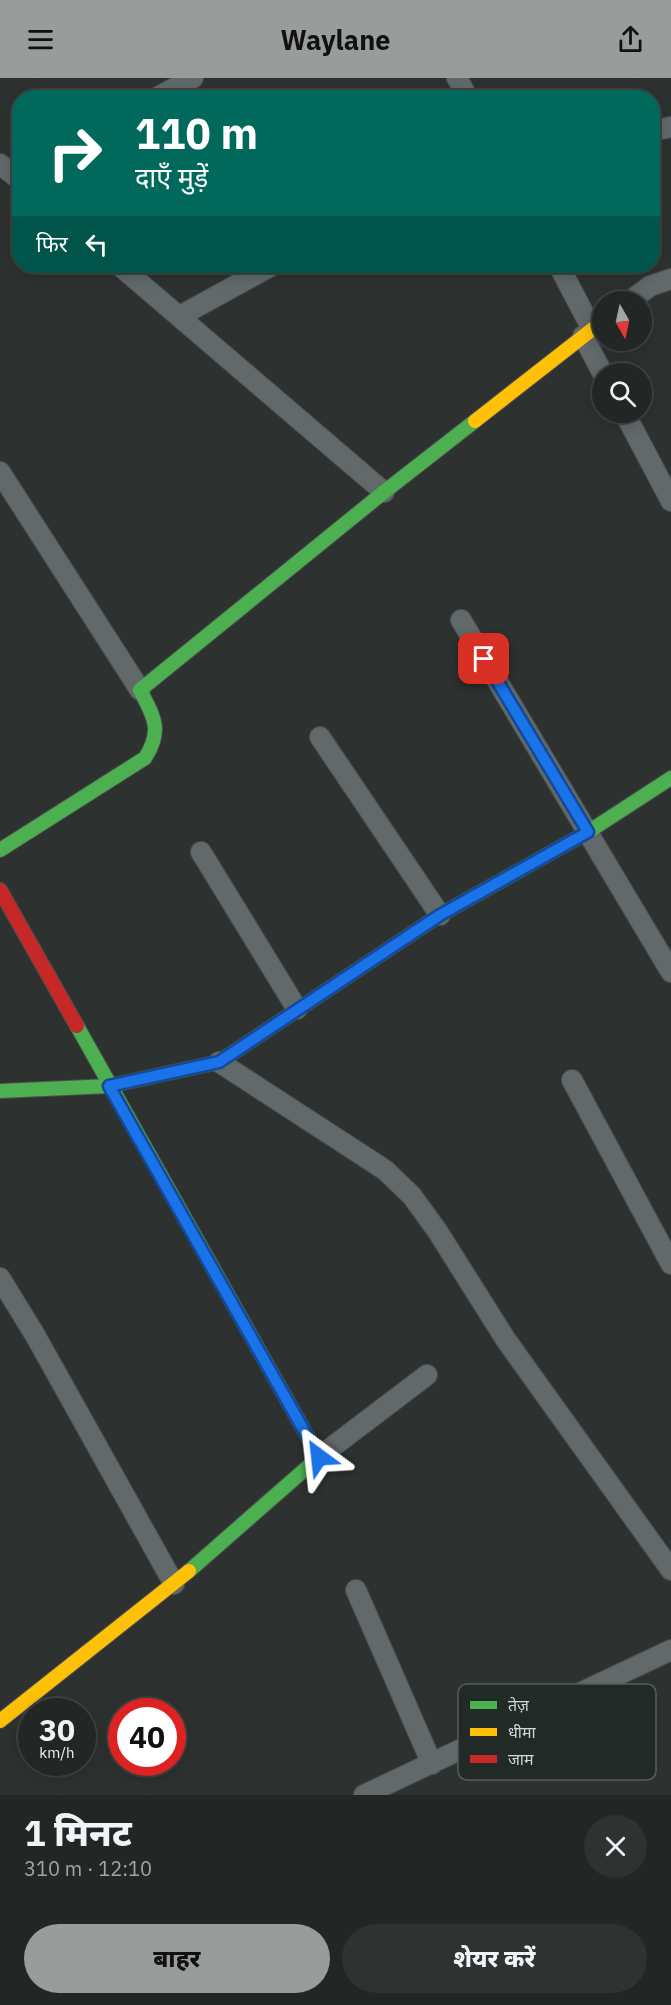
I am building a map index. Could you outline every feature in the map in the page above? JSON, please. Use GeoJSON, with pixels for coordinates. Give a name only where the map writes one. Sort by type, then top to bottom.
{"type":"FeatureCollection","features":[{"type":"Feature","properties":{"kind":"street"},"geometry":{"type":"LineString","coordinates":[[171,90],[193,78]]}},
{"type":"Feature","properties":{"kind":"street"},"geometry":{"type":"LineString","coordinates":[[128,273],[384,492]]}},
{"type":"Feature","properties":{"kind":"street"},"geometry":{"type":"LineString","coordinates":[[180,316],[258,273]]}},
{"type":"Feature","properties":{"kind":"street"},"geometry":{"type":"LineString","coordinates":[[563,273],[592,327]]}},
{"type":"Feature","properties":{"kind":"street"},"geometry":{"type":"LineString","coordinates":[[643,291],[650,286],[671,279]]}},
{"type":"Feature","properties":{"kind":"street"},"geometry":{"type":"LineString","coordinates":[[140,690],[384,492],[592,330]]}},
{"type":"Feature","properties":{"kind":"street"},"geometry":{"type":"LineString","coordinates":[[630,423],[671,501]]}},
{"type":"Feature","properties":{"kind":"street"},"geometry":{"type":"LineString","coordinates":[[0,472],[140,690],[155,720],[157,732],[156,744],[145,758],[0,850]]}},
{"type":"Feature","properties":{"kind":"street"},"geometry":{"type":"LineString","coordinates":[[461,620],[671,972]]}},
{"type":"Feature","properties":{"kind":"street"},"geometry":{"type":"LineString","coordinates":[[320,737],[440,915]]}},
{"type":"Feature","properties":{"kind":"street"},"geometry":{"type":"LineString","coordinates":[[0,1091],[109,1086],[219,1062],[440,915],[588,832],[671,778]]}},
{"type":"Feature","properties":{"kind":"street"},"geometry":{"type":"LineString","coordinates":[[201,852],[297,1009]]}},
{"type":"Feature","properties":{"kind":"street"},"geometry":{"type":"LineString","coordinates":[[0,890],[319,1457]]}},
{"type":"Feature","properties":{"kind":"street"},"geometry":{"type":"LineString","coordinates":[[219,1062],[385,1170],[412,1196],[438,1232],[506,1340],[671,1570]]}},
{"type":"Feature","properties":{"kind":"street"},"geometry":{"type":"LineString","coordinates":[[572,1080],[671,1264]]}},
{"type":"Feature","properties":{"kind":"street"},"geometry":{"type":"LineString","coordinates":[[0,1278],[174,1584]]}},
{"type":"Feature","properties":{"kind":"street"},"geometry":{"type":"LineString","coordinates":[[2,1715],[174,1584],[319,1457],[427,1375]]}},
{"type":"Feature","properties":{"kind":"street"},"geometry":{"type":"LineString","coordinates":[[356,1590],[432,1764]]}},
{"type":"Feature","properties":{"kind":"street"},"geometry":{"type":"LineString","coordinates":[[600,1684],[671,1650]]}},
{"type":"Feature","properties":{"kind":"street"},"geometry":{"type":"LineString","coordinates":[[364,1795],[458,1752]]}},
{"type":"Feature","properties":{"kind":"traffic: fast"},"geometry":{"type":"LineString","coordinates":[[0,850],[145,758],[154,739],[155,724],[140,690],[475,421]]}},
{"type":"Feature","properties":{"kind":"traffic: fast"},"geometry":{"type":"LineString","coordinates":[[0,1091],[109,1086],[219,1062],[440,915],[588,832],[671,778]]}},
{"type":"Feature","properties":{"kind":"traffic: fast"},"geometry":{"type":"LineString","coordinates":[[77,1026],[319,1457],[189,1571]]}},
{"type":"Feature","properties":{"kind":"traffic: slow"},"geometry":{"type":"LineString","coordinates":[[475,421],[592,330]]}},
{"type":"Feature","properties":{"kind":"traffic: slow"},"geometry":{"type":"LineString","coordinates":[[0,1721],[189,1571]]}},
{"type":"Feature","properties":{"kind":"traffic: jam"},"geometry":{"type":"LineString","coordinates":[[0,890],[77,1026]]}},
{"type":"Feature","properties":{"kind":"route"},"geometry":{"type":"LineString","coordinates":[[319,1457],[109,1086],[219,1062],[440,915],[588,832],[484,659]]}}]}
